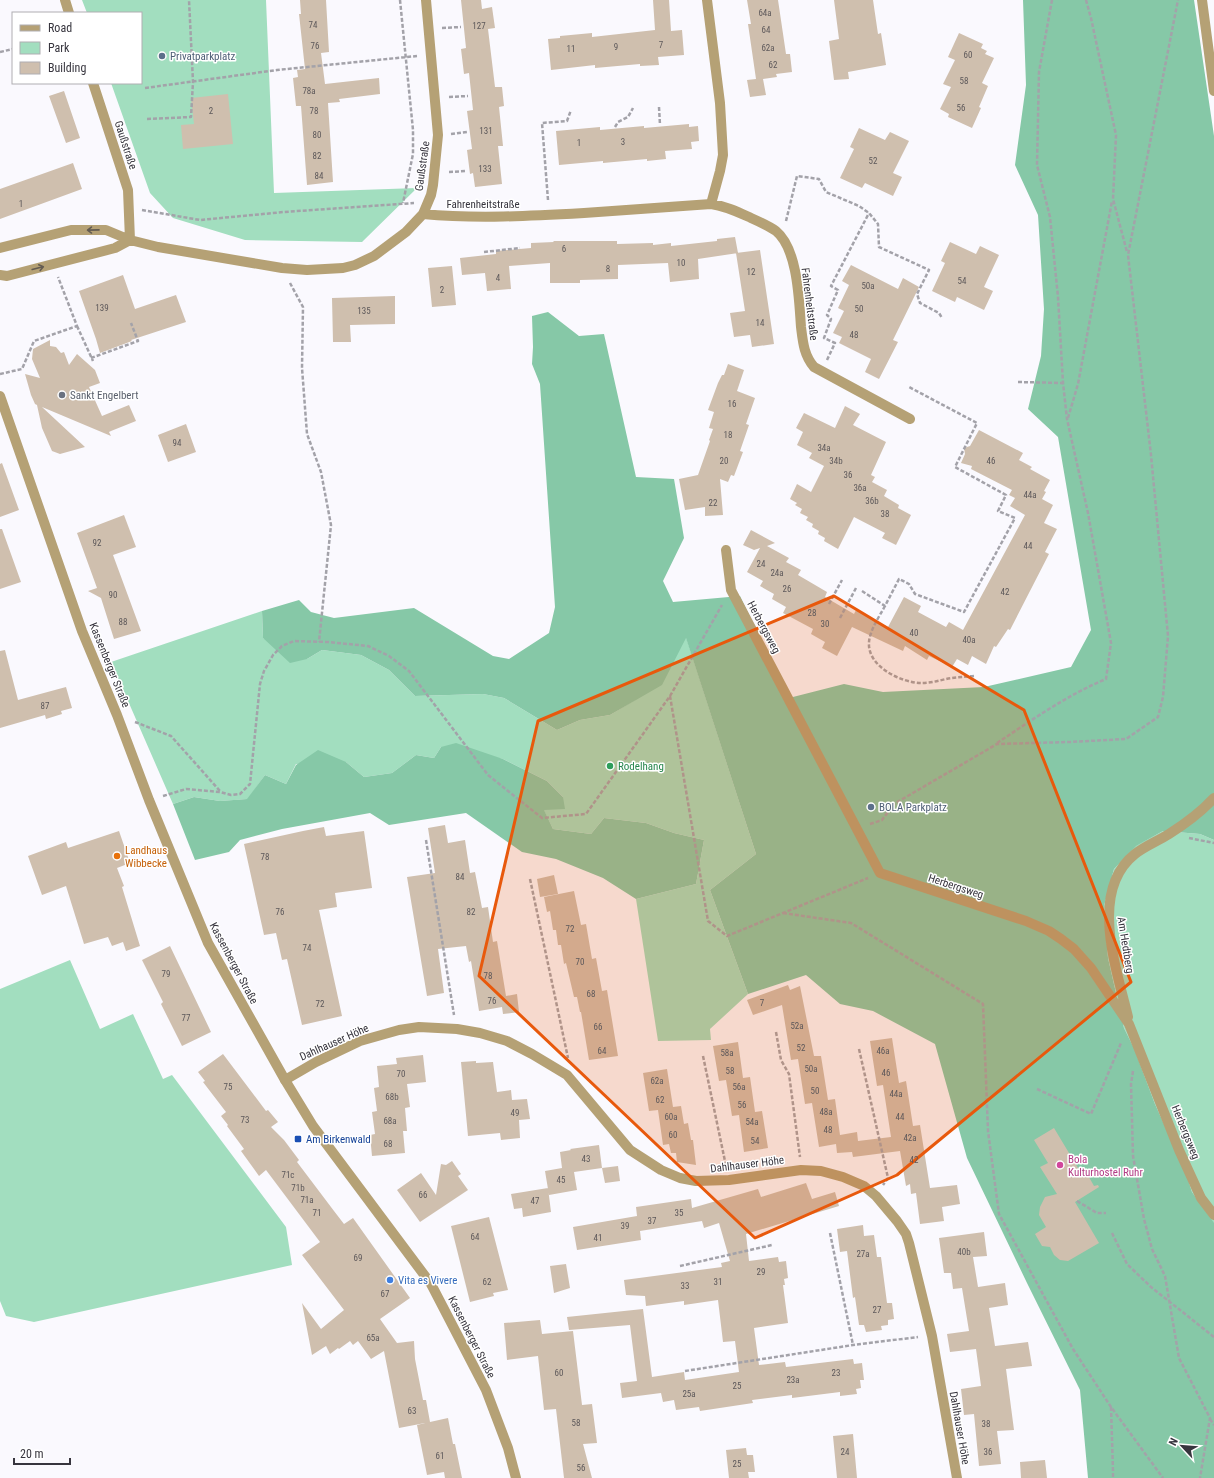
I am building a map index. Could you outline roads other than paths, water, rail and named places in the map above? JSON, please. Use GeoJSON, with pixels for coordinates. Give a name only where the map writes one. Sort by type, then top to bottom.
{"type":"FeatureCollection","features":[{"type":"Feature","properties":{"kind":"street"},"geometry":{"type":"LineString","coordinates":[[65,0],[70,12]]}},
{"type":"Feature","properties":{"kind":"street","name":"Gaußstraße"},"geometry":{"type":"LineString","coordinates":[[0,248],[71,230],[106,230],[130,240],[282,268],[322,270],[355,265],[374,256],[406,232],[423,214],[431,195],[435,173],[438,135],[436,98],[426,0]]}},
{"type":"Feature","properties":{"kind":"street"},"geometry":{"type":"LineString","coordinates":[[707,0],[720,103],[723,147],[720,171],[711,204]]}},
{"type":"Feature","properties":{"kind":"street"},"geometry":{"type":"LineString","coordinates":[[1202,0],[1214,91]]}},
{"type":"Feature","properties":{"kind":"street","name":"Gaußstraße"},"geometry":{"type":"LineString","coordinates":[[93,84],[128,190],[130,240]]}},
{"type":"Feature","properties":{"kind":"street","name":"Fahrenheitstraße"},"geometry":{"type":"LineString","coordinates":[[423,214],[480,218],[550,215],[711,204],[720,205],[757,221],[777,232],[781,238],[792,258],[796,277],[805,352],[809,362],[818,371],[910,419]]}},
{"type":"Feature","properties":{"kind":"street"},"geometry":{"type":"LineString","coordinates":[[0,275],[7,276],[115,248],[130,240]]}},
{"type":"Feature","properties":{"kind":"street","name":"Kassenberger Straße"},"geometry":{"type":"LineString","coordinates":[[0,396],[82,631],[208,943],[285,1080],[313,1126],[431,1284],[486,1390],[508,1448],[516,1478]]}},
{"type":"Feature","properties":{"kind":"street","name":"Herbergsweg"},"geometry":{"type":"LineString","coordinates":[[726,550],[731,590],[880,873],[1026,921],[1061,938],[1084,960],[1129,1024],[1179,1150],[1201,1198],[1214,1215]]}},
{"type":"Feature","properties":{"kind":"street","name":"Am Hedtberg"},"geometry":{"type":"LineString","coordinates":[[1129,1024],[1112,952],[1110,931],[1110,900],[1116,880],[1120,870],[1134,855],[1144,847],[1168,835],[1192,818],[1214,798]]}},
{"type":"Feature","properties":{"kind":"street","name":"Dahlhauser Höhe"},"geometry":{"type":"LineString","coordinates":[[285,1080],[316,1062],[360,1041],[399,1030],[419,1027],[480,1033],[507,1041],[567,1075],[630,1150],[661,1170],[680,1178],[696,1181],[729,1180],[801,1170],[821,1171],[843,1176],[864,1186],[876,1196],[897,1221],[910,1243],[932,1336],[957,1478]]}},
{"type":"Feature","properties":{"kind":"place","name":"Privatparkplatz"},"geometry":{"type":"Point","coordinates":[162,56]}},
{"type":"Feature","properties":{"kind":"place","name":"Sankt Engelbert"},"geometry":{"type":"Point","coordinates":[62,395]}},
{"type":"Feature","properties":{"kind":"place","name":"Rodelhang"},"geometry":{"type":"Point","coordinates":[610,766]}},
{"type":"Feature","properties":{"kind":"place","name":"BOLA Parkplatz"},"geometry":{"type":"Point","coordinates":[871,807]}},
{"type":"Feature","properties":{"kind":"place","name":"Landhaus Wibbecke"},"geometry":{"type":"Point","coordinates":[117,856]}},
{"type":"Feature","properties":{"kind":"place","name":"Am Birkenwald"},"geometry":{"type":"Point","coordinates":[298,1139]}},
{"type":"Feature","properties":{"kind":"place","name":"Bola Kulturhostel Ruhr"},"geometry":{"type":"Point","coordinates":[1060,1165]}},
{"type":"Feature","properties":{"kind":"place","name":"Vita es Vivere"},"geometry":{"type":"Point","coordinates":[390,1280]}}]}
